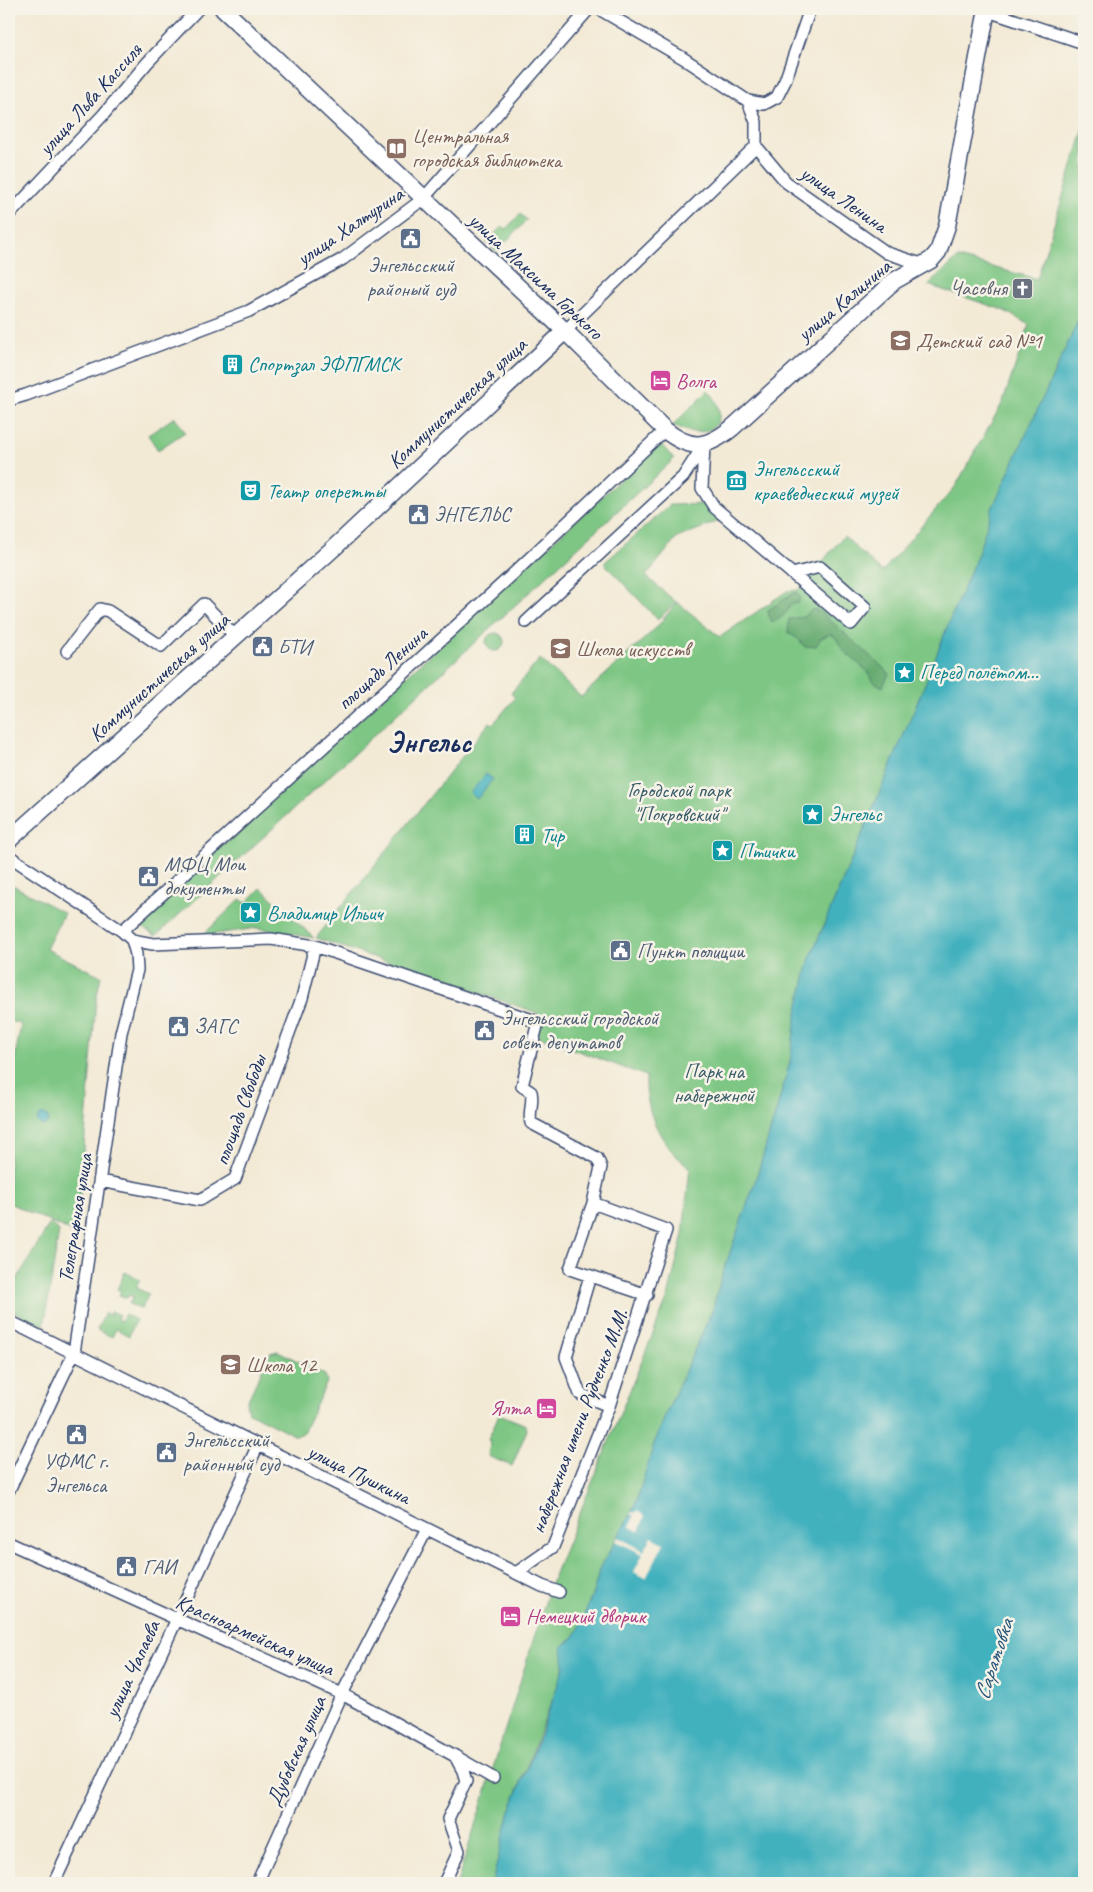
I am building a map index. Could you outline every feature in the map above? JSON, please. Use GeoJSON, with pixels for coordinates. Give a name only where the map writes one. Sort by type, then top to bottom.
{"type":"FeatureCollection","features":[{"type":"Feature","properties":{"kind":"main road","name":"улица Максима Горького"},"geometry":{"type":"LineString","coordinates":[[223,9],[565,331],[665,430],[676,439],[690,444],[704,445]]}},
{"type":"Feature","properties":{"kind":"main road","name":"улица Калинина"},"geometry":{"type":"LineString","coordinates":[[704,445],[721,437],[732,428],[894,281],[931,260],[938,252],[944,238],[985,9]]}},
{"type":"Feature","properties":{"kind":"main road","name":"Коммунистическая улица"},"geometry":{"type":"LineString","coordinates":[[9,840],[236,637],[565,331]]}},
{"type":"Feature","properties":{"kind":"street","name":"улица Льва Кассиля"},"geometry":{"type":"LineString","coordinates":[[9,215],[103,115],[147,63],[198,9]]}},
{"type":"Feature","properties":{"kind":"street","name":"улица Халтурина"},"geometry":{"type":"LineString","coordinates":[[9,400],[249,311],[343,259],[423,199],[588,9]]}},
{"type":"Feature","properties":{"kind":"street"},"geometry":{"type":"LineString","coordinates":[[599,9],[683,58],[748,101],[764,104],[777,97],[785,81],[810,9]]}},
{"type":"Feature","properties":{"kind":"street"},"geometry":{"type":"LineString","coordinates":[[985,9],[1084,43]]}},
{"type":"Feature","properties":{"kind":"street"},"geometry":{"type":"LineString","coordinates":[[748,101],[756,122],[756,146]]}},
{"type":"Feature","properties":{"kind":"street","name":"улица Ленина"},"geometry":{"type":"LineString","coordinates":[[756,146],[786,182],[887,253],[924,264]]}},
{"type":"Feature","properties":{"kind":"street","name":"Коммунистическая улица"},"geometry":{"type":"LineString","coordinates":[[565,331],[756,146]]}},
{"type":"Feature","properties":{"kind":"street","name":"площадь Ленина"},"geometry":{"type":"LineString","coordinates":[[122,931],[513,574],[665,430]]}},
{"type":"Feature","properties":{"kind":"street"},"geometry":{"type":"LineString","coordinates":[[704,445],[702,488],[714,508],[851,624],[865,607],[820,567],[792,574]]}},
{"type":"Feature","properties":{"kind":"street"},"geometry":{"type":"LineString","coordinates":[[526,622],[683,477],[704,445]]}},
{"type":"Feature","properties":{"kind":"street"},"geometry":{"type":"LineString","coordinates":[[67,651],[100,609],[108,611],[161,646],[204,604],[236,637]]}},
{"type":"Feature","properties":{"kind":"street"},"geometry":{"type":"LineString","coordinates":[[9,856],[122,931],[132,940],[153,944],[271,939],[316,946]]}},
{"type":"Feature","properties":{"kind":"street","name":"Телеграфная улица"},"geometry":{"type":"LineString","coordinates":[[9,1490],[74,1353],[122,1032],[137,970],[136,954],[132,940]]}},
{"type":"Feature","properties":{"kind":"street","name":"набережная имени Рудченко М.М."},"geometry":{"type":"LineString","coordinates":[[316,946],[538,1022],[522,1086],[531,1092],[533,1098],[529,1116],[531,1123],[597,1158],[600,1167],[593,1203],[570,1269],[646,1295]]}},
{"type":"Feature","properties":{"kind":"street","name":"площадь Свободы"},"geometry":{"type":"LineString","coordinates":[[100,1181],[200,1200],[235,1179],[302,998],[316,946]]}},
{"type":"Feature","properties":{"kind":"street","name":"набережная имени Рудченко М.М."},"geometry":{"type":"LineString","coordinates":[[516,1573],[553,1548],[609,1406],[666,1230],[593,1203]]}},
{"type":"Feature","properties":{"kind":"street","name":"набережная имени Рудченко М.М."},"geometry":{"type":"LineString","coordinates":[[590,1276],[566,1356],[580,1394],[609,1406]]}},
{"type":"Feature","properties":{"kind":"street","name":"улица Пушкина"},"geometry":{"type":"LineString","coordinates":[[9,1320],[542,1586],[559,1592]]}},
{"type":"Feature","properties":{"kind":"street","name":"улица Чапаева"},"geometry":{"type":"LineString","coordinates":[[54,1883],[258,1445]]}},
{"type":"Feature","properties":{"kind":"street","name":"Дубовская улица"},"geometry":{"type":"LineString","coordinates":[[258,1883],[342,1694],[427,1529]]}},
{"type":"Feature","properties":{"kind":"street","name":"Красноармейская улица"},"geometry":{"type":"LineString","coordinates":[[9,1543],[342,1694],[493,1778]]}},
{"type":"Feature","properties":{"kind":"street"},"geometry":{"type":"LineString","coordinates":[[444,1883],[459,1850],[448,1820],[466,1781],[455,1756]]}},
{"type":"Feature","properties":{"kind":"green space"},"geometry":{"type":"Polygon","coordinates":[[[1084,128],[1084,308],[992,509],[978,554],[809,961],[796,1018],[790,1062],[756,1179],[722,1275],[712,1311],[668,1409],[653,1447],[635,1506],[601,1567],[578,1631],[566,1643],[562,1674],[510,1811],[492,1883],[457,1883],[551,1583],[668,1297],[683,1234],[690,1167],[671,1150],[656,1127],[648,1102],[646,1076],[532,1034],[538,1013],[316,938],[490,722],[493,724],[515,698],[511,693],[540,659],[581,697],[657,627],[677,602],[720,637],[787,591],[798,590],[844,536],[882,572],[955,487],[1003,402],[1029,325],[1003,310],[928,285],[958,258],[1037,279],[1084,128]]]}},
{"type":"Feature","properties":{"kind":"green space"},"geometry":{"type":"Polygon","coordinates":[[[520,214],[527,220],[496,252],[486,242],[503,226],[506,229],[520,214]]]}},
{"type":"Feature","properties":{"kind":"green space"},"geometry":{"type":"Polygon","coordinates":[[[708,390],[717,402],[719,409],[718,421],[714,426],[708,430],[697,432],[673,425],[708,390]]]}},
{"type":"Feature","properties":{"kind":"green space"},"geometry":{"type":"Polygon","coordinates":[[[175,417],[185,432],[158,450],[148,435],[175,417]]]}},
{"type":"Feature","properties":{"kind":"green space"},"geometry":{"type":"Polygon","coordinates":[[[660,443],[674,459],[156,936],[137,924],[660,443]]]}},
{"type":"Feature","properties":{"kind":"green space"},"geometry":{"type":"Polygon","coordinates":[[[709,504],[724,519],[677,538],[646,576],[676,602],[658,620],[604,563],[670,505],[709,504]]]}},
{"type":"Feature","properties":{"kind":"green space"},"geometry":{"type":"Polygon","coordinates":[[[796,592],[800,597],[798,603],[792,603],[784,615],[772,622],[768,610],[796,592]]]}},
{"type":"Feature","properties":{"kind":"green space"},"geometry":{"type":"Polygon","coordinates":[[[813,609],[821,612],[889,673],[883,687],[874,682],[867,671],[844,651],[831,634],[821,638],[816,646],[805,647],[797,638],[788,633],[789,619],[803,617],[813,609]]]}},
{"type":"Feature","properties":{"kind":"green space"},"geometry":{"type":"Polygon","coordinates":[[[495,633],[501,636],[504,642],[501,648],[495,651],[489,648],[486,642],[489,636],[495,633]]]}},
{"type":"Feature","properties":{"kind":"green space"},"geometry":{"type":"Polygon","coordinates":[[[9,883],[64,913],[46,949],[101,976],[96,1000],[77,1234],[9,1203],[9,1091],[21,1024],[9,1021],[9,883]]]}},
{"type":"Feature","properties":{"kind":"green space"},"geometry":{"type":"Polygon","coordinates":[[[261,888],[314,938],[257,928],[202,936],[240,899],[246,903],[261,888]]]}},
{"type":"Feature","properties":{"kind":"green space"},"geometry":{"type":"Polygon","coordinates":[[[50,1223],[59,1231],[44,1327],[9,1309],[9,1293],[50,1223]]]}},
{"type":"Feature","properties":{"kind":"green space"},"geometry":{"type":"Polygon","coordinates":[[[125,1272],[140,1280],[136,1288],[149,1294],[141,1309],[129,1304],[133,1296],[129,1295],[127,1298],[119,1295],[121,1291],[117,1289],[125,1272]]]}},
{"type":"Feature","properties":{"kind":"green space"},"geometry":{"type":"Polygon","coordinates":[[[111,1311],[119,1315],[117,1319],[121,1321],[125,1314],[136,1320],[129,1336],[116,1329],[112,1337],[97,1330],[105,1313],[109,1315],[111,1311]]]}},
{"type":"Feature","properties":{"kind":"green space"},"geometry":{"type":"Polygon","coordinates":[[[278,1351],[325,1375],[327,1382],[303,1433],[296,1436],[249,1412],[246,1404],[270,1353],[278,1351]]]}},
{"type":"Feature","properties":{"kind":"green space"},"geometry":{"type":"Polygon","coordinates":[[[499,1414],[526,1425],[527,1430],[512,1466],[490,1457],[488,1453],[491,1443],[488,1440],[499,1414]]]}},
{"type":"Feature","properties":{"kind":"water","name":"Саратовка"},"geometry":{"type":"Polygon","coordinates":[[[1084,308],[1084,1883],[492,1883],[510,1811],[540,1736],[564,1667],[562,1647],[578,1631],[601,1567],[635,1506],[653,1447],[668,1409],[712,1311],[722,1275],[756,1179],[790,1062],[796,1018],[809,961],[978,554],[992,509],[1084,308]]]}},
{"type":"Feature","properties":{"kind":"water"},"geometry":{"type":"Polygon","coordinates":[[[486,774],[493,779],[477,799],[470,793],[486,774]]]}},
{"type":"Feature","properties":{"kind":"water"},"geometry":{"type":"Polygon","coordinates":[[[43,1114],[49,1120],[43,1126],[37,1120],[43,1114]]]}},
{"type":"Feature","properties":{"kind":"pier"},"geometry":{"type":"Polygon","coordinates":[[[637,1511],[645,1516],[639,1531],[630,1527],[634,1516],[630,1514],[637,1511]]]}},
{"type":"Feature","properties":{"kind":"pier"},"geometry":{"type":"Polygon","coordinates":[[[618,1537],[644,1551],[652,1537],[664,1543],[646,1578],[634,1572],[643,1554],[616,1541],[618,1537]]]}},
{"type":"Feature","properties":{"kind":"place","name":"Центральная городская библиотека"},"geometry":{"type":"Point","coordinates":[396,148]}},
{"type":"Feature","properties":{"kind":"place","name":"Энгельсский районый суд"},"geometry":{"type":"Point","coordinates":[411,238]}},
{"type":"Feature","properties":{"kind":"place","name":"Часовня"},"geometry":{"type":"Point","coordinates":[1023,288]}},
{"type":"Feature","properties":{"kind":"place","name":"Детский сад №1"},"geometry":{"type":"Point","coordinates":[900,341]}},
{"type":"Feature","properties":{"kind":"place","name":"Спортзал ЭФПГМСК"},"geometry":{"type":"Point","coordinates":[232,364]}},
{"type":"Feature","properties":{"kind":"place","name":"Волга"},"geometry":{"type":"Point","coordinates":[660,381]}},
{"type":"Feature","properties":{"kind":"place","name":"Энгельсский краеведческий музей"},"geometry":{"type":"Point","coordinates":[737,481]}},
{"type":"Feature","properties":{"kind":"place","name":"Театр оперетты"},"geometry":{"type":"Point","coordinates":[251,491]}},
{"type":"Feature","properties":{"kind":"place","name":"ЭНГЕЛЬС"},"geometry":{"type":"Point","coordinates":[418,514]}},
{"type":"Feature","properties":{"kind":"place","name":"БТИ"},"geometry":{"type":"Point","coordinates":[262,647]}},
{"type":"Feature","properties":{"kind":"place","name":"Школа искусств"},"geometry":{"type":"Point","coordinates":[560,649]}},
{"type":"Feature","properties":{"kind":"place","name":"Перед полётом..."},"geometry":{"type":"Point","coordinates":[904,672]}},
{"type":"Feature","properties":{"kind":"place","name":"Энгельс"},"geometry":{"type":"Point","coordinates":[813,814]}},
{"type":"Feature","properties":{"kind":"place","name":"Тир"},"geometry":{"type":"Point","coordinates":[525,835]}},
{"type":"Feature","properties":{"kind":"place","name":"Птички"},"geometry":{"type":"Point","coordinates":[723,851]}},
{"type":"Feature","properties":{"kind":"place","name":"МФЦ Мои документы"},"geometry":{"type":"Point","coordinates":[148,876]}},
{"type":"Feature","properties":{"kind":"place","name":"Владимир Ильич"},"geometry":{"type":"Point","coordinates":[251,913]}},
{"type":"Feature","properties":{"kind":"place","name":"Пункт полиции"},"geometry":{"type":"Point","coordinates":[621,951]}},
{"type":"Feature","properties":{"kind":"place","name":"ЗАГС"},"geometry":{"type":"Point","coordinates":[178,1026]}},
{"type":"Feature","properties":{"kind":"place","name":"Энгельсский городской совет депутатов"},"geometry":{"type":"Point","coordinates":[485,1030]}},
{"type":"Feature","properties":{"kind":"place","name":"Школа 12"},"geometry":{"type":"Point","coordinates":[230,1365]}},
{"type":"Feature","properties":{"kind":"place","name":"Ялта"},"geometry":{"type":"Point","coordinates":[547,1408]}},
{"type":"Feature","properties":{"kind":"place","name":"УФМС г. Энгельса"},"geometry":{"type":"Point","coordinates":[76,1434]}},
{"type":"Feature","properties":{"kind":"place","name":"Энгельсский районный суд"},"geometry":{"type":"Point","coordinates":[167,1452]}},
{"type":"Feature","properties":{"kind":"place","name":"ГАИ"},"geometry":{"type":"Point","coordinates":[127,1567]}},
{"type":"Feature","properties":{"kind":"place","name":"Немецкий дворик"},"geometry":{"type":"Point","coordinates":[510,1616]}},
{"type":"Feature","properties":{"kind":"district","name":"Энгельс"},"geometry":{"type":"Point","coordinates":[429,741]}},
{"type":"Feature","properties":{"kind":"park label","name":"Городской парк \"Покровский\""},"geometry":{"type":"Point","coordinates":[679,802]}},
{"type":"Feature","properties":{"kind":"park label","name":"Парк на набережной"},"geometry":{"type":"Point","coordinates":[714,1083]}}]}
